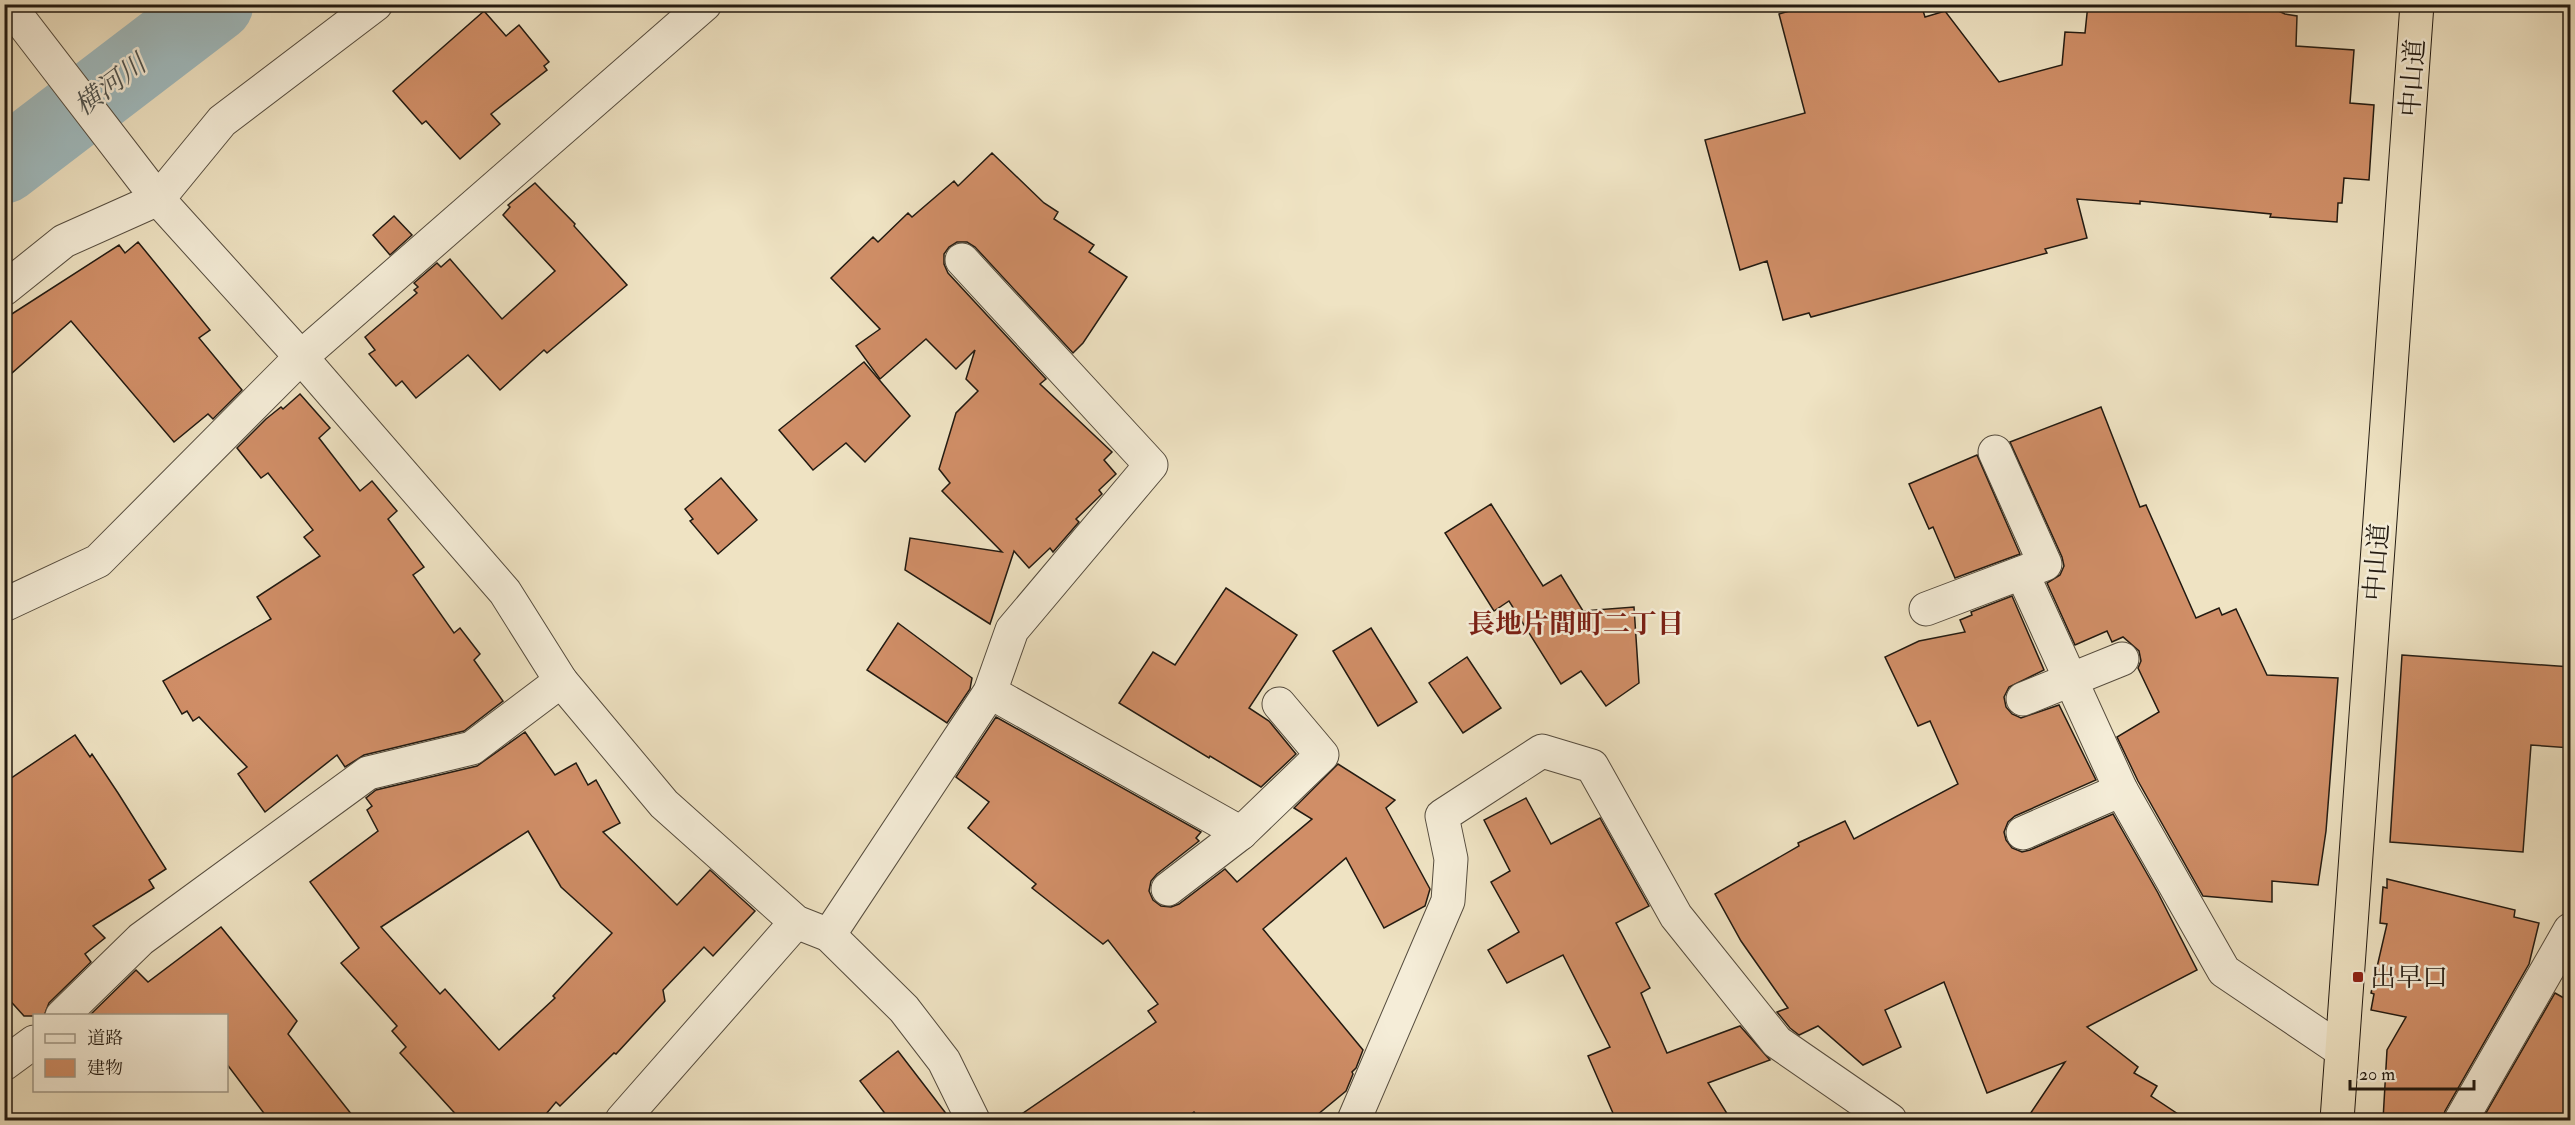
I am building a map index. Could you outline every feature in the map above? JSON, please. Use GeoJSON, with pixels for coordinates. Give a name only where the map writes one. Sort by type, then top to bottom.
{"type":"FeatureCollection","features":[{"type":"Feature","properties":{"kind":"highway","name":"中山道"},"geometry":{"type":"LineString","coordinates":[[2337,1120],[2417,4]]}},
{"type":"Feature","properties":{"kind":"street"},"geometry":{"type":"LineString","coordinates":[[8,4],[151,188],[505,592],[561,681],[664,804],[796,922],[829,935],[904,1009],[944,1061],[973,1120]]}},
{"type":"Feature","properties":{"kind":"street"},"geometry":{"type":"LineString","coordinates":[[4,289],[64,241],[151,188],[222,121],[376,4]]}},
{"type":"Feature","properties":{"kind":"street"},"geometry":{"type":"LineString","coordinates":[[4,605],[98,561],[301,357],[705,4]]}},
{"type":"Feature","properties":{"kind":"street"},"geometry":{"type":"LineString","coordinates":[[829,935],[990,692],[1012,630],[1151,465],[962,260]]}},
{"type":"Feature","properties":{"kind":"street"},"geometry":{"type":"LineString","coordinates":[[1926,609],[2045,564],[1995,452]]}},
{"type":"Feature","properties":{"kind":"street"},"geometry":{"type":"LineString","coordinates":[[2022,573],[2121,790],[2224,971],[2341,1050]]}},
{"type":"Feature","properties":{"kind":"street"},"geometry":{"type":"LineString","coordinates":[[2023,699],[2122,659]]}},
{"type":"Feature","properties":{"kind":"street"},"geometry":{"type":"LineString","coordinates":[[64,1014],[141,939],[368,773],[472,748],[561,681]]}},
{"type":"Feature","properties":{"kind":"street"},"geometry":{"type":"LineString","coordinates":[[990,692],[1241,833]]}},
{"type":"Feature","properties":{"kind":"street"},"geometry":{"type":"LineString","coordinates":[[1168,889],[1241,833],[1322,755],[1280,704]]}},
{"type":"Feature","properties":{"kind":"street"},"geometry":{"type":"LineString","coordinates":[[1354,1120],[1448,901],[1451,859],[1442,816],[1542,751],[1592,766],[1676,916],[1777,1042],[1890,1120]]}},
{"type":"Feature","properties":{"kind":"street"},"geometry":{"type":"LineString","coordinates":[[2023,833],[2121,790]]}},
{"type":"Feature","properties":{"kind":"street"},"geometry":{"type":"LineString","coordinates":[[622,1120],[796,922]]}},
{"type":"Feature","properties":{"kind":"street"},"geometry":{"type":"LineString","coordinates":[[2461,1120],[2571,930]]}},
{"type":"Feature","properties":{"kind":"street"},"geometry":{"type":"LineString","coordinates":[[4,1064],[33,1043]]}},
{"type":"Feature","properties":{"kind":"building"},"geometry":{"type":"Polygon","coordinates":[[[1813,4],[1921,4],[1925,17],[1945,11],[1999,82],[2062,65],[2065,32],[2085,33],[2088,4],[2263,4],[2285,14],[2297,16],[2296,46],[2354,50],[2350,103],[2374,105],[2369,180],[2344,178],[2342,203],[2338,203],[2337,222],[2270,217],[2271,214],[2140,201],[2140,204],[2077,199],[2087,238],[2045,249],[2047,253],[1811,317],[1809,313],[1783,320],[1767,261],[1740,270],[1705,140],[1805,113],[1779,14],[1813,4]]]}},
{"type":"Feature","properties":{"kind":"building"},"geometry":{"type":"Polygon","coordinates":[[[484,11],[506,36],[519,25],[549,62],[544,66],[547,70],[491,114],[500,124],[460,159],[426,121],[422,124],[393,91],[484,11]]]}},
{"type":"Feature","properties":{"kind":"building"},"geometry":{"type":"Polygon","coordinates":[[[992,153],[1044,203],[1058,212],[1054,219],[1094,245],[1089,252],[1127,277],[1083,343],[1073,353],[975,247],[967,242],[957,242],[944,254],[944,264],[948,273],[1046,379],[1040,384],[1112,452],[1104,460],[1116,474],[1099,490],[1102,494],[1076,519],[1079,522],[1053,552],[1050,548],[1029,568],[1014,551],[990,624],[905,570],[910,538],[1002,552],[942,491],[950,483],[939,469],[956,413],[978,391],[966,379],[975,350],[956,369],[926,339],[880,379],[856,346],[880,329],[831,278],[873,237],[878,242],[908,213],[912,217],[954,181],[958,186],[992,153]]]}},
{"type":"Feature","properties":{"kind":"building"},"geometry":{"type":"Polygon","coordinates":[[[535,183],[575,224],[574,226],[627,285],[547,353],[544,350],[500,390],[468,355],[416,398],[402,381],[396,386],[369,354],[375,350],[365,337],[417,293],[414,290],[418,287],[414,283],[437,263],[441,267],[450,259],[502,319],[555,271],[503,215],[510,207],[508,205],[535,183]]]}},
{"type":"Feature","properties":{"kind":"building"},"geometry":{"type":"Polygon","coordinates":[[[394,216],[412,235],[390,255],[373,235],[394,216]]]}},
{"type":"Feature","properties":{"kind":"building"},"geometry":{"type":"Polygon","coordinates":[[[138,242],[210,330],[199,338],[242,390],[213,419],[208,414],[174,442],[71,321],[4,380],[4,319],[119,245],[125,253],[138,242]]]}},
{"type":"Feature","properties":{"kind":"building"},"geometry":{"type":"Polygon","coordinates":[[[864,362],[910,416],[865,462],[846,443],[813,470],[779,430],[864,362]]]}},
{"type":"Feature","properties":{"kind":"building"},"geometry":{"type":"Polygon","coordinates":[[[300,394],[330,428],[319,438],[360,491],[372,481],[397,511],[388,519],[424,567],[413,575],[454,633],[460,628],[480,654],[474,660],[503,701],[464,731],[364,755],[345,767],[337,755],[265,812],[238,774],[247,767],[199,717],[193,721],[187,711],[182,714],[163,681],[271,619],[257,597],[320,556],[304,537],[313,530],[268,473],[261,478],[237,448],[266,419],[281,407],[283,409],[300,394]]]}},
{"type":"Feature","properties":{"kind":"building"},"geometry":{"type":"Polygon","coordinates":[[[2101,407],[2140,507],[2146,505],[2196,618],[2219,608],[2222,615],[2236,609],[2267,675],[2338,678],[2326,831],[2318,885],[2272,881],[2272,902],[2203,896],[2138,781],[2117,737],[2159,712],[2138,668],[2141,661],[2139,651],[2123,637],[2112,642],[2107,631],[2075,645],[2047,583],[2060,575],[2064,566],[2062,557],[2010,442],[2101,407]]]}},
{"type":"Feature","properties":{"kind":"building"},"geometry":{"type":"Polygon","coordinates":[[[1977,455],[2020,554],[1955,578],[1933,527],[1929,529],[1909,484],[1977,455]]]}},
{"type":"Feature","properties":{"kind":"building"},"geometry":{"type":"Polygon","coordinates":[[[721,478],[757,520],[718,554],[690,521],[693,519],[685,509],[721,478]]]}},
{"type":"Feature","properties":{"kind":"building"},"geometry":{"type":"Polygon","coordinates":[[[1491,504],[1543,586],[1561,575],[1583,611],[1634,607],[1639,683],[1606,706],[1581,671],[1561,684],[1509,601],[1494,611],[1445,533],[1491,504]]]}},
{"type":"Feature","properties":{"kind":"building"},"geometry":{"type":"Polygon","coordinates":[[[1226,588],[1297,635],[1249,708],[1269,721],[1296,754],[1261,787],[1119,703],[1153,652],[1175,665],[1226,588]]]}},
{"type":"Feature","properties":{"kind":"building"},"geometry":{"type":"Polygon","coordinates":[[[2012,596],[2044,670],[2009,687],[2004,697],[2006,707],[2012,714],[2021,718],[2059,705],[2096,780],[2015,816],[2008,822],[2004,832],[2006,840],[2012,848],[2022,852],[2113,814],[2158,893],[2197,970],[2087,1027],[2138,1067],[2134,1073],[2157,1086],[2151,1096],[2187,1120],[2026,1120],[2065,1062],[1987,1093],[1944,982],[1885,1010],[1901,1047],[1863,1065],[1818,1026],[1799,1035],[1777,1012],[1788,1008],[1741,941],[1715,894],[1799,846],[1798,843],[1845,821],[1854,839],[1958,784],[1930,721],[1918,726],[1885,657],[1919,641],[1965,632],[1960,620],[1972,615],[1971,612],[2012,596]]]}},
{"type":"Feature","properties":{"kind":"building"},"geometry":{"type":"Polygon","coordinates":[[[898,623],[972,678],[970,689],[947,723],[867,670],[898,623]]]}},
{"type":"Feature","properties":{"kind":"building"},"geometry":{"type":"Polygon","coordinates":[[[1371,628],[1417,702],[1378,726],[1333,651],[1371,628]]]}},
{"type":"Feature","properties":{"kind":"building"},"geometry":{"type":"Polygon","coordinates":[[[2402,655],[2571,667],[2571,748],[2531,745],[2523,852],[2390,842],[2402,655]]]}},
{"type":"Feature","properties":{"kind":"building"},"geometry":{"type":"Polygon","coordinates":[[[1467,657],[1501,708],[1463,733],[1429,683],[1467,657]]]}},
{"type":"Feature","properties":{"kind":"building"},"geometry":{"type":"Polygon","coordinates":[[[996,717],[1201,832],[1196,838],[1199,841],[1151,881],[1149,891],[1153,900],[1161,906],[1171,907],[1179,904],[1225,869],[1237,882],[1312,819],[1294,808],[1338,764],[1395,800],[1386,808],[1430,889],[1425,906],[1384,928],[1346,858],[1263,929],[1363,1050],[1346,1091],[1311,1120],[1200,1120],[1194,1112],[1183,1120],[1013,1120],[1156,1022],[1148,1011],[1158,1004],[1108,940],[1103,944],[1032,888],[1036,884],[968,828],[989,802],[956,777],[996,717]]]}},
{"type":"Feature","properties":{"kind":"building"},"geometry":{"type":"Polygon","coordinates":[[[525,732],[555,775],[576,763],[588,785],[596,780],[620,823],[603,832],[677,905],[710,870],[755,911],[713,956],[704,947],[663,990],[665,1001],[616,1054],[614,1053],[560,1106],[556,1102],[541,1120],[461,1120],[400,1053],[406,1047],[392,1031],[397,1026],[341,963],[359,948],[310,882],[378,831],[367,810],[372,806],[366,798],[376,790],[477,766],[525,732]],[[528,831],[381,927],[440,994],[445,989],[499,1050],[555,998],[553,996],[612,933],[561,887],[528,831]]]}},
{"type":"Feature","properties":{"kind":"building"},"geometry":{"type":"Polygon","coordinates":[[[75,735],[90,757],[92,754],[166,869],[149,880],[154,888],[93,926],[105,938],[85,954],[91,962],[49,1003],[45,1014],[33,1014],[33,1016],[24,1016],[4,994],[4,783],[75,735]]]}},
{"type":"Feature","properties":{"kind":"building"},"geometry":{"type":"Polygon","coordinates":[[[1526,798],[1551,844],[1600,818],[1649,906],[1616,923],[1650,988],[1641,993],[1667,1053],[1740,1026],[1770,1060],[1708,1083],[1731,1120],[1616,1120],[1588,1056],[1610,1047],[1563,955],[1507,983],[1488,950],[1519,932],[1491,882],[1510,871],[1484,820],[1526,798]]]}},
{"type":"Feature","properties":{"kind":"building"},"geometry":{"type":"Polygon","coordinates":[[[2387,879],[2515,910],[2514,917],[2539,923],[2529,964],[2442,1120],[2383,1120],[2387,1050],[2406,1017],[2371,1010],[2374,994],[2371,993],[2387,924],[2380,923],[2383,887],[2387,888],[2387,879]]]}},
{"type":"Feature","properties":{"kind":"building"},"geometry":{"type":"Polygon","coordinates":[[[221,927],[297,1021],[288,1034],[356,1120],[269,1120],[228,1066],[228,1014],[91,1014],[136,970],[148,982],[221,927]]]}},
{"type":"Feature","properties":{"kind":"building"},"geometry":{"type":"Polygon","coordinates":[[[2555,993],[2571,1002],[2571,1120],[2482,1120],[2555,993]]]}},
{"type":"Feature","properties":{"kind":"building"},"geometry":{"type":"Polygon","coordinates":[[[898,1051],[951,1120],[890,1120],[860,1081],[898,1051]]]}},
{"type":"Feature","properties":{"kind":"waterway","name":"横河川"},"geometry":{"type":"LineString","coordinates":[[4,166],[216,4]]}},
{"type":"Feature","properties":{"kind":"place","name":"出早口"},"geometry":{"type":"Point","coordinates":[2358,977]}},
{"type":"Feature","properties":{"kind":"district","name":"長地片間町二丁目"},"geometry":{"type":"Point","coordinates":[1576,624]}}]}
